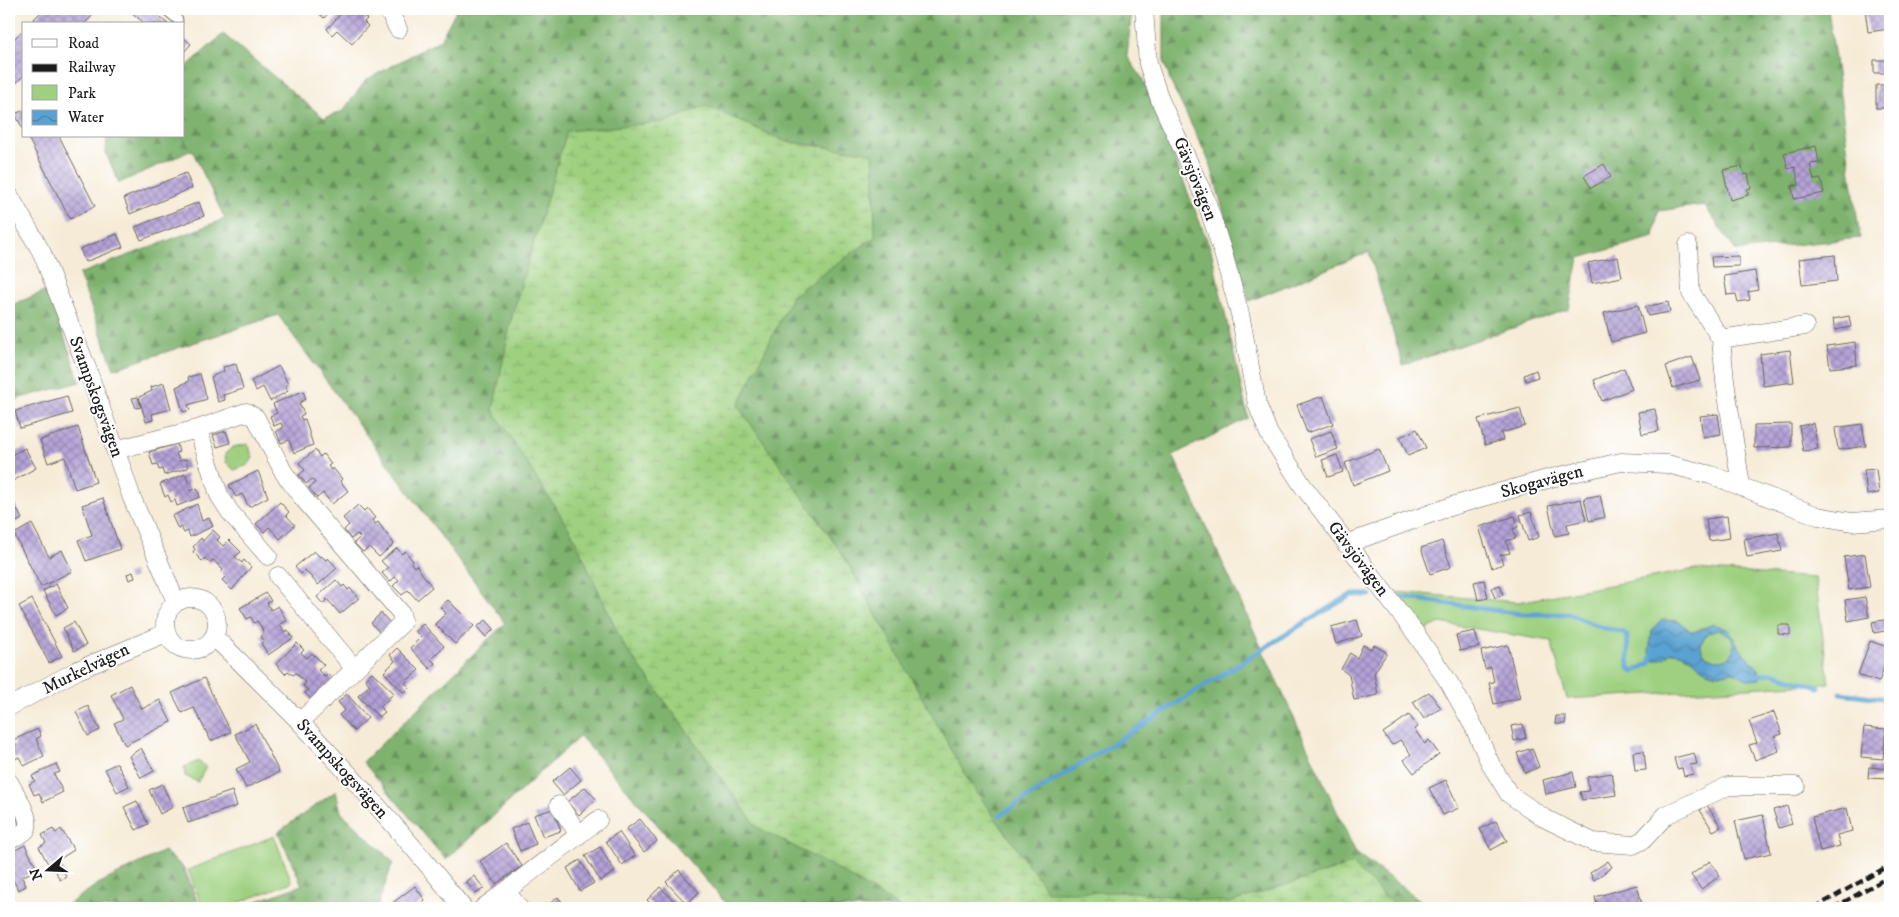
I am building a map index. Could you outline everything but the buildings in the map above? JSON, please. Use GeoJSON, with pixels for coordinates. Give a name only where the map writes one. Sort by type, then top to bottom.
{"type":"FeatureCollection","features":[{"type":"Feature","properties":{"kind":"street"},"geometry":{"type":"LineString","coordinates":[[388,9],[398,29]]}},
{"type":"Feature","properties":{"kind":"street","name":"Gävsjövägen"},"geometry":{"type":"LineString","coordinates":[[1144,9],[1148,64],[1160,100],[1206,200],[1240,314],[1256,404],[1269,434],[1303,486],[1416,634],[1450,684],[1474,727],[1491,765],[1509,794],[1544,818],[1593,842],[1633,845],[1644,840],[1666,815],[1728,786],[1796,786]]}},
{"type":"Feature","properties":{"kind":"street","name":"Svampskogsvägen"},"geometry":{"type":"LineString","coordinates":[[9,195],[42,254],[87,368],[132,498],[176,602]]}},
{"type":"Feature","properties":{"kind":"street"},"geometry":{"type":"LineString","coordinates":[[1688,245],[1691,293],[1721,339],[1724,381],[1741,486]]}},
{"type":"Feature","properties":{"kind":"street"},"geometry":{"type":"LineString","coordinates":[[1721,339],[1805,326]]}},
{"type":"Feature","properties":{"kind":"street"},"geometry":{"type":"LineString","coordinates":[[115,450],[198,429],[246,412],[256,418],[284,473],[401,613],[403,622],[300,722]]}},
{"type":"Feature","properties":{"kind":"street"},"geometry":{"type":"LineString","coordinates":[[198,429],[219,495],[230,512],[268,556]]}},
{"type":"Feature","properties":{"kind":"street","name":"Skogavägen"},"geometry":{"type":"LineString","coordinates":[[1346,544],[1452,506],[1551,478],[1621,462],[1667,464],[1741,486],[1818,516],[1852,522],[1890,519]]}},
{"type":"Feature","properties":{"kind":"street"},"geometry":{"type":"LineString","coordinates":[[278,576],[354,668]]}},
{"type":"Feature","properties":{"kind":"street"},"geometry":{"type":"LineString","coordinates":[[187,598],[196,598],[207,602],[217,618],[215,638],[203,648],[185,650],[170,641],[166,633],[166,614],[176,602],[187,598]]}},
{"type":"Feature","properties":{"kind":"street","name":"Murkelvägen"},"geometry":{"type":"LineString","coordinates":[[9,708],[78,670],[166,633]]}},
{"type":"Feature","properties":{"kind":"street","name":"Svampskogsvägen"},"geometry":{"type":"LineString","coordinates":[[215,638],[300,722],[392,823],[462,908]]}},
{"type":"Feature","properties":{"kind":"street"},"geometry":{"type":"LineString","coordinates":[[9,782],[27,817],[28,825],[25,831],[9,840]]}},
{"type":"Feature","properties":{"kind":"street"},"geometry":{"type":"LineString","coordinates":[[559,805],[579,836]]}},
{"type":"Feature","properties":{"kind":"street"},"geometry":{"type":"LineString","coordinates":[[483,908],[598,820]]}},
{"type":"Feature","properties":{"kind":"street"},"geometry":{"type":"LineString","coordinates":[[506,891],[519,908]]}},
{"type":"Feature","properties":{"kind":"lane"},"geometry":{"type":"LineString","coordinates":[[165,9],[178,20]]}},
{"type":"Feature","properties":{"kind":"green space"},"geometry":{"type":"Polygon","coordinates":[[[457,9],[1132,9],[1127,56],[1142,78],[1211,250],[1248,418],[1173,455],[1356,853],[1431,908],[730,908],[580,736],[446,860],[363,762],[505,623],[278,315],[114,369],[79,274],[225,219],[192,150],[119,183],[106,153],[107,138],[185,138],[185,68],[223,34],[324,118],[343,111],[366,80],[440,40],[457,9]]]}},
{"type":"Feature","properties":{"kind":"green space"},"geometry":{"type":"Polygon","coordinates":[[[1164,9],[1828,9],[1860,238],[1736,251],[1704,205],[1658,211],[1654,237],[1579,258],[1569,309],[1403,365],[1369,252],[1249,301],[1210,163],[1171,83],[1164,61],[1164,9]]]}},
{"type":"Feature","properties":{"kind":"green space"},"geometry":{"type":"Polygon","coordinates":[[[706,106],[787,142],[873,153],[875,237],[792,296],[738,406],[843,555],[968,780],[1048,892],[1132,892],[1229,903],[1352,864],[1396,908],[900,908],[837,869],[757,827],[623,644],[573,535],[493,410],[512,316],[567,131],[665,122],[706,106]]]}},
{"type":"Feature","properties":{"kind":"green space"},"geometry":{"type":"Polygon","coordinates":[[[48,290],[80,382],[9,401],[9,306],[48,290]]]}},
{"type":"Feature","properties":{"kind":"green space"},"geometry":{"type":"Polygon","coordinates":[[[248,444],[253,458],[248,465],[234,470],[226,462],[225,454],[233,447],[248,444]]]}},
{"type":"Feature","properties":{"kind":"green space"},"geometry":{"type":"Polygon","coordinates":[[[1696,569],[1815,578],[1829,683],[1567,699],[1551,641],[1440,623],[1416,634],[1383,591],[1518,602],[1696,569]]]}},
{"type":"Feature","properties":{"kind":"green space"},"geometry":{"type":"Polygon","coordinates":[[[199,761],[206,767],[198,782],[185,776],[184,767],[199,761]]]}},
{"type":"Feature","properties":{"kind":"green space"},"geometry":{"type":"Polygon","coordinates":[[[336,791],[341,812],[393,862],[377,908],[238,908],[302,885],[278,832],[336,791]]]}},
{"type":"Feature","properties":{"kind":"green space"},"geometry":{"type":"Polygon","coordinates":[[[274,836],[292,882],[225,908],[203,908],[188,870],[274,836]]]}},
{"type":"Feature","properties":{"kind":"green space"},"geometry":{"type":"Polygon","coordinates":[[[164,851],[184,868],[200,908],[63,908],[98,884],[164,851]]]}},
{"type":"Feature","properties":{"kind":"water"},"geometry":{"type":"Polygon","coordinates":[[[1662,620],[1678,621],[1692,632],[1714,624],[1729,630],[1741,650],[1759,669],[1760,679],[1749,680],[1733,672],[1713,673],[1681,653],[1671,652],[1664,658],[1654,661],[1649,651],[1652,631],[1662,620]],[[1718,630],[1708,633],[1702,643],[1702,651],[1707,656],[1715,659],[1723,659],[1730,656],[1733,649],[1731,637],[1718,630]]]}},
{"type":"Feature","properties":{"kind":"waterway"},"geometry":{"type":"LineString","coordinates":[[1000,815],[1351,595],[1370,595]]}},
{"type":"Feature","properties":{"kind":"waterway"},"geometry":{"type":"LineString","coordinates":[[1401,597],[1521,614],[1568,614],[1603,628],[1623,632],[1627,636],[1629,668],[1633,672],[1650,663],[1652,656]]}},
{"type":"Feature","properties":{"kind":"waterway"},"geometry":{"type":"LineString","coordinates":[[1760,675],[1771,673],[1819,687]]}},
{"type":"Feature","properties":{"kind":"waterway"},"geometry":{"type":"LineString","coordinates":[[1840,693],[1890,699]]}},
{"type":"Feature","properties":{"kind":"railway"},"geometry":{"type":"LineString","coordinates":[[1814,908],[1890,865]]}},
{"type":"Feature","properties":{"kind":"railway"},"geometry":{"type":"LineString","coordinates":[[1833,908],[1890,876]]}}]}
